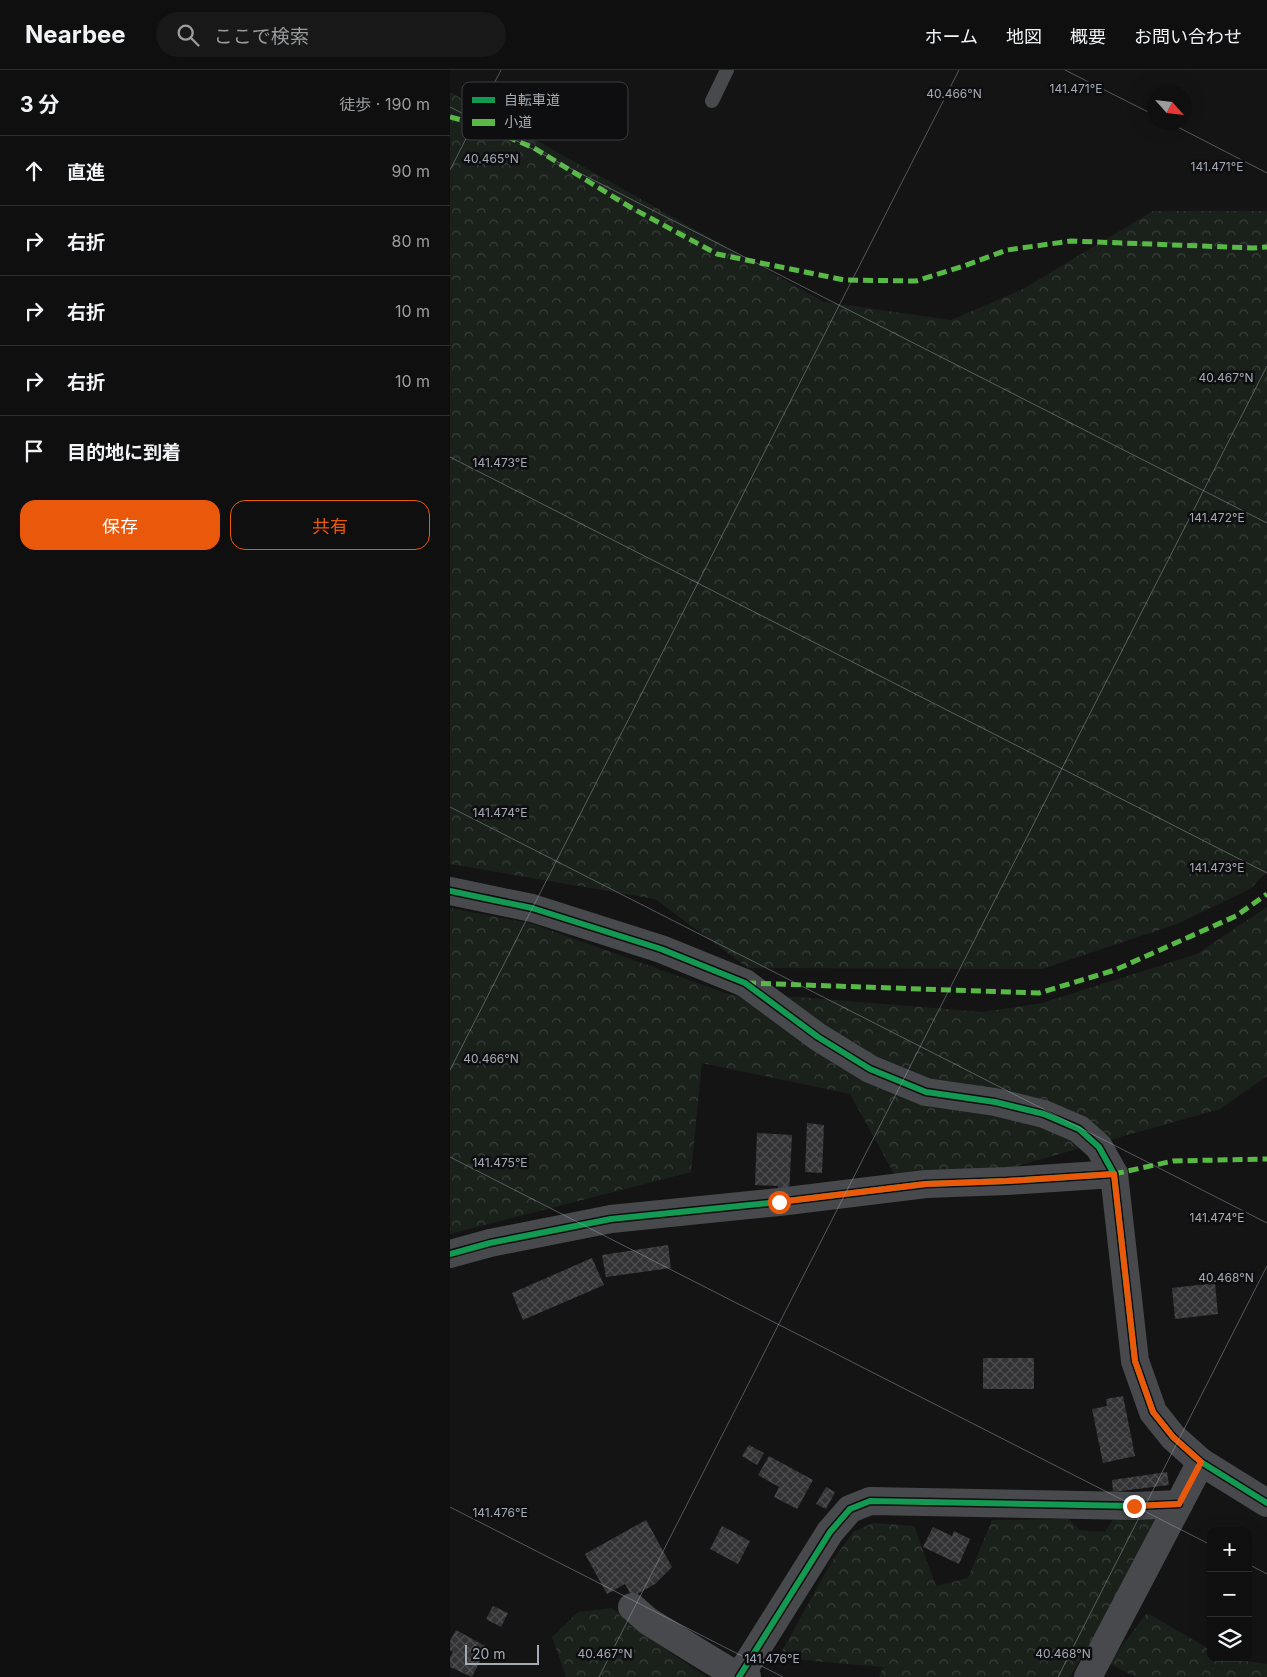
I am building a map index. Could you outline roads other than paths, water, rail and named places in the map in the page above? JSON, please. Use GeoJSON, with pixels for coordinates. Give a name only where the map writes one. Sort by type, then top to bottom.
{"type":"FeatureCollection","features":[{"type":"Feature","properties":{"kind":"street"},"geometry":{"type":"LineString","coordinates":[[450,891],[542,911],[661,949],[745,982],[818,1037],[870,1069],[926,1092],[995,1102],[1044,1114],[1079,1129],[1099,1147],[1114,1174],[1135,1361],[1153,1412],[1173,1437],[1201,1462],[1267,1503]]}},
{"type":"Feature","properties":{"kind":"street"},"geometry":{"type":"LineString","coordinates":[[450,1254],[490,1243],[611,1219],[779,1202],[926,1184],[1114,1174]]}},
{"type":"Feature","properties":{"kind":"street"},"geometry":{"type":"LineString","coordinates":[[1088,1677],[1201,1462]]}},
{"type":"Feature","properties":{"kind":"street"},"geometry":{"type":"LineString","coordinates":[[739,1677],[830,1532],[850,1509],[870,1501],[1134,1506],[1179,1504]]}},
{"type":"Feature","properties":{"kind":"street"},"geometry":{"type":"LineString","coordinates":[[632,1608],[648,1622],[739,1677],[747,1677]]}},
{"type":"Feature","properties":{"kind":"lane"},"geometry":{"type":"LineString","coordinates":[[712,101],[727,70]]}}]}
